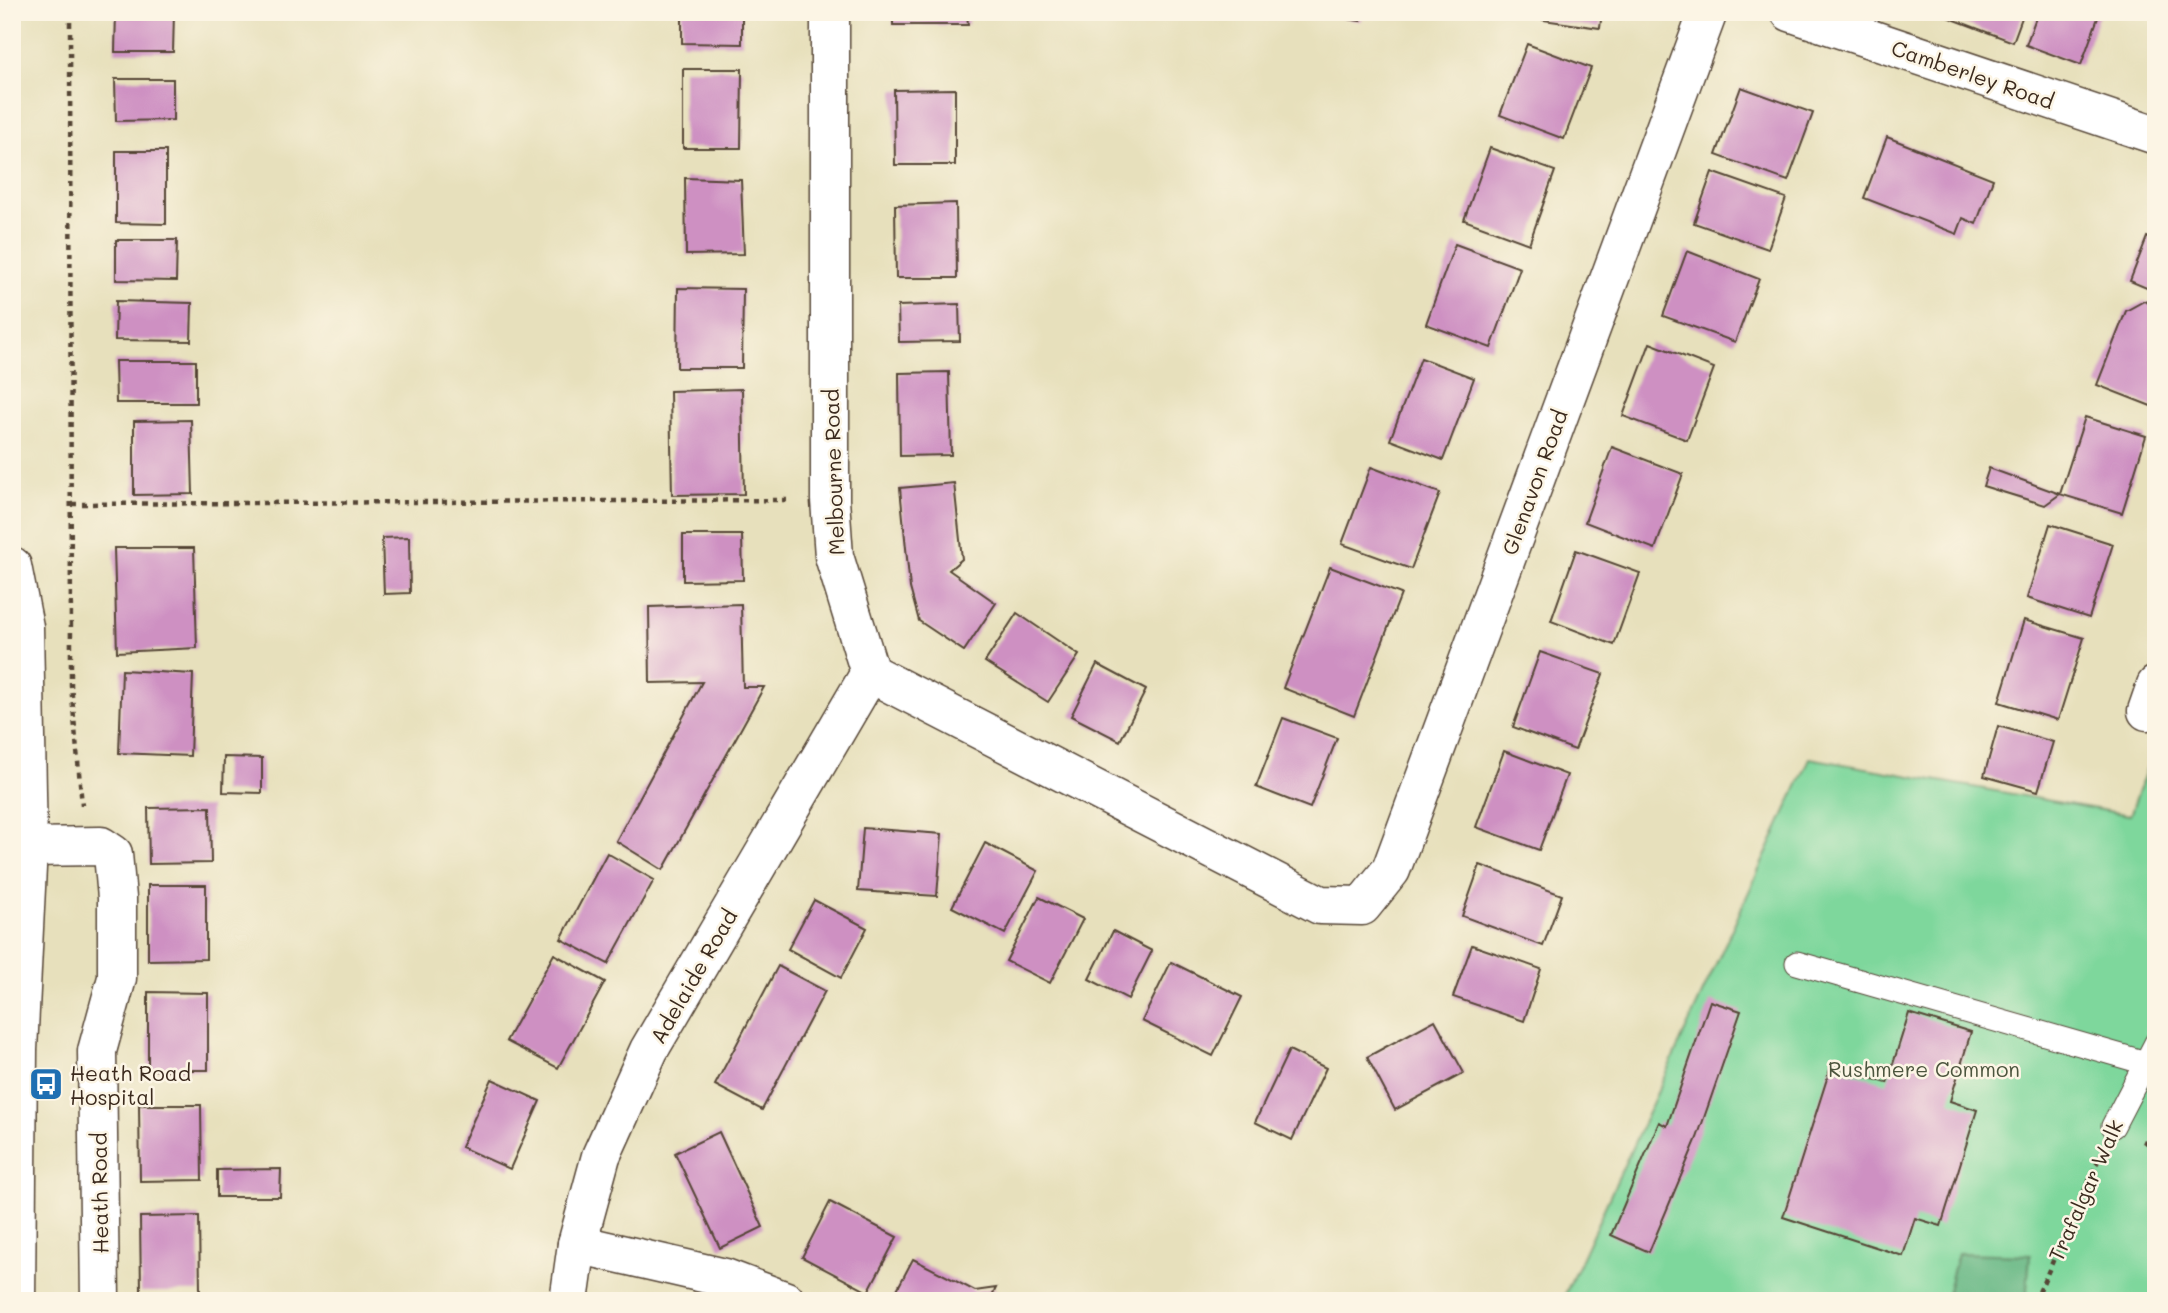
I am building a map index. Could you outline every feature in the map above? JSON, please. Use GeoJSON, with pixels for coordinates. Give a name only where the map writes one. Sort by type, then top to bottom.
{"type":"FeatureCollection","features":[{"type":"Feature","properties":{"kind":"street","name":"Melbourne Road"},"geometry":{"type":"LineString","coordinates":[[830,12],[830,500],[834,556],[870,673]]}},
{"type":"Feature","properties":{"kind":"street","name":"Glenavon Road"},"geometry":{"type":"LineString","coordinates":[[870,673],[1320,905],[1362,906],[1391,870],[1708,12]]}},
{"type":"Feature","properties":{"kind":"street","name":"Camberley Road"},"geometry":{"type":"LineString","coordinates":[[1790,12],[2156,135]]}},
{"type":"Feature","properties":{"kind":"street"},"geometry":{"type":"LineString","coordinates":[[12,566],[24,627],[56,846],[18,1050],[16,1301]]}},
{"type":"Feature","properties":{"kind":"street","name":"Adelaide Road"},"geometry":{"type":"LineString","coordinates":[[569,1301],[577,1244],[601,1156],[649,1050],[870,673]]}},
{"type":"Feature","properties":{"kind":"street","name":"Heath Road"},"geometry":{"type":"LineString","coordinates":[[56,846],[101,846],[113,854],[117,898],[117,978],[97,1051],[100,1301]]}},
{"type":"Feature","properties":{"kind":"street"},"geometry":{"type":"LineString","coordinates":[[577,1244],[725,1278],[786,1301]]}},
{"type":"Feature","properties":{"kind":"lane"},"geometry":{"type":"LineString","coordinates":[[1797,963],[2151,1053]]}},
{"type":"Feature","properties":{"kind":"lane","name":"Trafalgar Walk"},"geometry":{"type":"LineString","coordinates":[[2113,1126],[2151,1053]]}},
{"type":"Feature","properties":{"kind":"path"},"geometry":{"type":"LineString","coordinates":[[56,846],[71,685],[70,12]]}},
{"type":"Feature","properties":{"kind":"path"},"geometry":{"type":"LineString","coordinates":[[72,504],[830,500]]}},
{"type":"Feature","properties":{"kind":"path","name":"Trafalgar Walk"},"geometry":{"type":"LineString","coordinates":[[2035,1301],[2113,1126]]}},
{"type":"Feature","properties":{"kind":"green space","name":"Rushmere Common"},"geometry":{"type":"Polygon","coordinates":[[[2156,743],[2156,1301],[1562,1301],[1810,758],[2130,815],[2156,743]]]}},
{"type":"Feature","properties":{"kind":"green space"},"geometry":{"type":"Polygon","coordinates":[[[1958,1253],[2030,1255],[2026,1301],[1945,1301],[1958,1253]]]}},
{"type":"Feature","properties":{"kind":"building"},"geometry":{"type":"Polygon","coordinates":[[[116,12],[174,12],[173,52],[115,52],[116,12]]]}},
{"type":"Feature","properties":{"kind":"building"},"geometry":{"type":"Polygon","coordinates":[[[682,12],[742,12],[742,44],[682,43],[682,12]]]}},
{"type":"Feature","properties":{"kind":"building"},"geometry":{"type":"Polygon","coordinates":[[[893,12],[967,12],[968,25],[893,25],[893,12]]]}},
{"type":"Feature","properties":{"kind":"building"},"geometry":{"type":"Polygon","coordinates":[[[1302,12],[1362,12],[1361,21],[1302,12]]]}},
{"type":"Feature","properties":{"kind":"building"},"geometry":{"type":"Polygon","coordinates":[[[1544,12],[1602,12],[1600,28],[1543,20],[1544,12]]]}},
{"type":"Feature","properties":{"kind":"building"},"geometry":{"type":"Polygon","coordinates":[[[1949,12],[2024,12],[2013,42],[1947,17],[1949,12]]]}},
{"type":"Feature","properties":{"kind":"building"},"geometry":{"type":"Polygon","coordinates":[[[2038,12],[2100,12],[2081,65],[2026,45],[2038,12]]]}},
{"type":"Feature","properties":{"kind":"building"},"geometry":{"type":"Polygon","coordinates":[[[1527,44],[1591,68],[1564,139],[1500,115],[1527,44]]]}},
{"type":"Feature","properties":{"kind":"building"},"geometry":{"type":"Polygon","coordinates":[[[683,69],[742,69],[741,148],[683,148],[683,69]]]}},
{"type":"Feature","properties":{"kind":"building"},"geometry":{"type":"Polygon","coordinates":[[[115,79],[173,79],[173,120],[116,121],[115,79]]]}},
{"type":"Feature","properties":{"kind":"building"},"geometry":{"type":"Polygon","coordinates":[[[1741,87],[1813,113],[1788,181],[1716,155],[1741,87]]]}},
{"type":"Feature","properties":{"kind":"building"},"geometry":{"type":"Polygon","coordinates":[[[955,89],[955,165],[895,165],[894,90],[955,89]]]}},
{"type":"Feature","properties":{"kind":"building"},"geometry":{"type":"Polygon","coordinates":[[[1887,137],[1993,179],[1976,224],[1963,218],[1957,234],[1864,198],[1887,137]]]}},
{"type":"Feature","properties":{"kind":"building"},"geometry":{"type":"Polygon","coordinates":[[[1490,148],[1555,171],[1529,244],[1464,220],[1490,148]]]}},
{"type":"Feature","properties":{"kind":"building"},"geometry":{"type":"Polygon","coordinates":[[[116,151],[166,151],[166,224],[116,223],[116,151]]]}},
{"type":"Feature","properties":{"kind":"building"},"geometry":{"type":"Polygon","coordinates":[[[1712,172],[1786,198],[1768,249],[1694,223],[1712,172]]]}},
{"type":"Feature","properties":{"kind":"building"},"geometry":{"type":"Polygon","coordinates":[[[685,178],[741,180],[744,254],[686,255],[685,178]]]}},
{"type":"Feature","properties":{"kind":"building"},"geometry":{"type":"Polygon","coordinates":[[[956,203],[957,278],[896,278],[895,205],[956,203]]]}},
{"type":"Feature","properties":{"kind":"building"},"geometry":{"type":"Polygon","coordinates":[[[2147,237],[2156,241],[2156,292],[2130,281],[2147,237]]]}},
{"type":"Feature","properties":{"kind":"building"},"geometry":{"type":"Polygon","coordinates":[[[116,240],[177,240],[176,281],[116,280],[116,240]]]}},
{"type":"Feature","properties":{"kind":"building"},"geometry":{"type":"Polygon","coordinates":[[[1455,244],[1520,268],[1491,348],[1426,324],[1455,244]]]}},
{"type":"Feature","properties":{"kind":"building"},"geometry":{"type":"Polygon","coordinates":[[[1687,251],[1759,279],[1735,342],[1663,316],[1687,251]]]}},
{"type":"Feature","properties":{"kind":"building"},"geometry":{"type":"Polygon","coordinates":[[[678,288],[743,289],[742,368],[677,368],[678,288]]]}},
{"type":"Feature","properties":{"kind":"building"},"geometry":{"type":"Polygon","coordinates":[[[116,301],[192,303],[191,341],[115,340],[116,301]]]}},
{"type":"Feature","properties":{"kind":"building"},"geometry":{"type":"Polygon","coordinates":[[[2144,301],[2156,306],[2156,408],[2097,385],[2126,311],[2144,301]]]}},
{"type":"Feature","properties":{"kind":"building"},"geometry":{"type":"Polygon","coordinates":[[[959,304],[960,341],[899,342],[898,306],[959,304]]]}},
{"type":"Feature","properties":{"kind":"building"},"geometry":{"type":"Polygon","coordinates":[[[1650,343],[1714,368],[1687,440],[1623,416],[1650,343]]]}},
{"type":"Feature","properties":{"kind":"building"},"geometry":{"type":"Polygon","coordinates":[[[1421,358],[1474,378],[1443,460],[1390,440],[1421,358]]]}},
{"type":"Feature","properties":{"kind":"building"},"geometry":{"type":"Polygon","coordinates":[[[115,361],[196,361],[196,403],[116,403],[115,361]]]}},
{"type":"Feature","properties":{"kind":"building"},"geometry":{"type":"Polygon","coordinates":[[[949,372],[951,455],[900,456],[899,373],[949,372]]]}},
{"type":"Feature","properties":{"kind":"building"},"geometry":{"type":"Polygon","coordinates":[[[742,389],[744,494],[672,495],[670,391],[742,389]]]}},
{"type":"Feature","properties":{"kind":"building"},"geometry":{"type":"Polygon","coordinates":[[[2085,417],[2146,436],[2122,513],[2060,494],[2085,417]]]}},
{"type":"Feature","properties":{"kind":"building"},"geometry":{"type":"Polygon","coordinates":[[[191,420],[193,494],[134,495],[134,421],[191,420]]]}},
{"type":"Feature","properties":{"kind":"building"},"geometry":{"type":"Polygon","coordinates":[[[1612,447],[1683,474],[1655,549],[1585,522],[1612,447]]]}},
{"type":"Feature","properties":{"kind":"building"},"geometry":{"type":"Polygon","coordinates":[[[1371,467],[1440,493],[1411,569],[1342,544],[1371,467]]]}},
{"type":"Feature","properties":{"kind":"building"},"geometry":{"type":"Polygon","coordinates":[[[1989,468],[2060,494],[2045,505],[1983,486],[1989,468]]]}},
{"type":"Feature","properties":{"kind":"building"},"geometry":{"type":"Polygon","coordinates":[[[954,483],[962,559],[949,570],[996,603],[964,651],[919,621],[910,588],[900,488],[954,483]]]}},
{"type":"Feature","properties":{"kind":"building"},"geometry":{"type":"Polygon","coordinates":[[[2050,524],[2113,544],[2089,618],[2027,598],[2050,524]]]}},
{"type":"Feature","properties":{"kind":"building"},"geometry":{"type":"Polygon","coordinates":[[[683,535],[742,535],[743,580],[683,581],[683,535]]]}},
{"type":"Feature","properties":{"kind":"building"},"geometry":{"type":"Polygon","coordinates":[[[409,537],[410,593],[384,594],[382,538],[409,537]]]}},
{"type":"Feature","properties":{"kind":"building"},"geometry":{"type":"Polygon","coordinates":[[[114,548],[194,548],[197,648],[117,652],[114,548]]]}},
{"type":"Feature","properties":{"kind":"building"},"geometry":{"type":"Polygon","coordinates":[[[1576,550],[1640,573],[1614,645],[1551,621],[1576,550]]]}},
{"type":"Feature","properties":{"kind":"building"},"geometry":{"type":"Polygon","coordinates":[[[1330,567],[1401,594],[1354,716],[1283,688],[1330,567]]]}},
{"type":"Feature","properties":{"kind":"building"},"geometry":{"type":"Polygon","coordinates":[[[741,604],[743,687],[764,687],[663,870],[616,841],[702,682],[650,683],[649,607],[741,604]]]}},
{"type":"Feature","properties":{"kind":"building"},"geometry":{"type":"Polygon","coordinates":[[[1017,613],[1079,655],[1048,702],[985,662],[1017,613]]]}},
{"type":"Feature","properties":{"kind":"building"},"geometry":{"type":"Polygon","coordinates":[[[2024,620],[2084,638],[2058,720],[1999,702],[2024,620]]]}},
{"type":"Feature","properties":{"kind":"building"},"geometry":{"type":"Polygon","coordinates":[[[1540,652],[1603,674],[1575,750],[1513,727],[1540,652]]]}},
{"type":"Feature","properties":{"kind":"building"},"geometry":{"type":"Polygon","coordinates":[[[1097,664],[1146,690],[1120,741],[1071,716],[1097,664]]]}},
{"type":"Feature","properties":{"kind":"building"},"geometry":{"type":"Polygon","coordinates":[[[122,670],[193,674],[190,756],[119,753],[122,670]]]}},
{"type":"Feature","properties":{"kind":"building"},"geometry":{"type":"Polygon","coordinates":[[[1283,718],[1337,738],[1310,808],[1256,787],[1283,718]]]}},
{"type":"Feature","properties":{"kind":"building"},"geometry":{"type":"Polygon","coordinates":[[[1998,726],[2053,742],[2038,791],[1984,776],[1998,726]]]}},
{"type":"Feature","properties":{"kind":"building"},"geometry":{"type":"Polygon","coordinates":[[[1504,751],[1567,775],[1539,850],[1476,827],[1504,751]]]}},
{"type":"Feature","properties":{"kind":"building"},"geometry":{"type":"Polygon","coordinates":[[[224,757],[262,758],[262,793],[223,792],[224,757]]]}},
{"type":"Feature","properties":{"kind":"building"},"geometry":{"type":"Polygon","coordinates":[[[210,807],[211,863],[149,864],[148,808],[210,807]]]}},
{"type":"Feature","properties":{"kind":"building"},"geometry":{"type":"Polygon","coordinates":[[[863,828],[942,834],[937,896],[858,891],[863,828]]]}},
{"type":"Feature","properties":{"kind":"building"},"geometry":{"type":"Polygon","coordinates":[[[985,843],[1038,871],[1005,934],[952,907],[985,843]]]}},
{"type":"Feature","properties":{"kind":"building"},"geometry":{"type":"Polygon","coordinates":[[[607,853],[654,880],[608,964],[561,939],[607,853]]]}},
{"type":"Feature","properties":{"kind":"building"},"geometry":{"type":"Polygon","coordinates":[[[1480,865],[1562,895],[1543,946],[1462,916],[1480,865]]]}},
{"type":"Feature","properties":{"kind":"building"},"geometry":{"type":"Polygon","coordinates":[[[148,885],[206,885],[206,959],[148,960],[148,885]]]}},
{"type":"Feature","properties":{"kind":"building"},"geometry":{"type":"Polygon","coordinates":[[[1039,897],[1083,919],[1050,983],[1006,961],[1039,897]]]}},
{"type":"Feature","properties":{"kind":"building"},"geometry":{"type":"Polygon","coordinates":[[[814,900],[867,928],[841,978],[788,949],[814,900]]]}},
{"type":"Feature","properties":{"kind":"building"},"geometry":{"type":"Polygon","coordinates":[[[1113,931],[1152,951],[1128,999],[1089,979],[1113,931]]]}},
{"type":"Feature","properties":{"kind":"building"},"geometry":{"type":"Polygon","coordinates":[[[1472,945],[1541,969],[1524,1021],[1453,997],[1472,945]]]}},
{"type":"Feature","properties":{"kind":"building"},"geometry":{"type":"Polygon","coordinates":[[[554,954],[605,982],[558,1068],[506,1041],[554,954]]]}},
{"type":"Feature","properties":{"kind":"building"},"geometry":{"type":"Polygon","coordinates":[[[1171,962],[1242,997],[1213,1056],[1142,1021],[1171,962]]]}},
{"type":"Feature","properties":{"kind":"building"},"geometry":{"type":"Polygon","coordinates":[[[778,966],[825,991],[762,1110],[715,1085],[778,966]]]}},
{"type":"Feature","properties":{"kind":"building"},"geometry":{"type":"Polygon","coordinates":[[[148,992],[208,993],[208,1070],[148,1070],[148,992]]]}},
{"type":"Feature","properties":{"kind":"building"},"geometry":{"type":"Polygon","coordinates":[[[1710,1001],[1741,1011],[1697,1138],[1649,1252],[1611,1235],[1659,1122],[1667,1126],[1710,1001]]]}},
{"type":"Feature","properties":{"kind":"building"},"geometry":{"type":"Polygon","coordinates":[[[1909,1013],[1971,1032],[1950,1101],[1977,1110],[1941,1226],[1915,1218],[1903,1256],[1783,1217],[1831,1066],[1887,1083],[1909,1013]]]}},
{"type":"Feature","properties":{"kind":"building"},"geometry":{"type":"Polygon","coordinates":[[[1435,1020],[1464,1073],[1395,1110],[1367,1057],[1435,1020]]]}},
{"type":"Feature","properties":{"kind":"building"},"geometry":{"type":"Polygon","coordinates":[[[1289,1050],[1326,1068],[1292,1140],[1255,1122],[1289,1050]]]}},
{"type":"Feature","properties":{"kind":"building"},"geometry":{"type":"Polygon","coordinates":[[[492,1079],[540,1101],[510,1169],[461,1147],[492,1079]]]}},
{"type":"Feature","properties":{"kind":"building"},"geometry":{"type":"Polygon","coordinates":[[[139,1105],[201,1105],[202,1180],[140,1181],[139,1105]]]}},
{"type":"Feature","properties":{"kind":"building"},"geometry":{"type":"Polygon","coordinates":[[[719,1132],[763,1227],[720,1248],[675,1153],[719,1132]]]}},
{"type":"Feature","properties":{"kind":"building"},"geometry":{"type":"Polygon","coordinates":[[[281,1169],[280,1197],[217,1197],[217,1170],[281,1169]]]}},
{"type":"Feature","properties":{"kind":"building"},"geometry":{"type":"Polygon","coordinates":[[[830,1202],[897,1237],[868,1292],[802,1257],[830,1202]]]}},
{"type":"Feature","properties":{"kind":"building"},"geometry":{"type":"Polygon","coordinates":[[[199,1216],[200,1292],[141,1292],[140,1217],[199,1216]]]}},
{"type":"Feature","properties":{"kind":"building"},"geometry":{"type":"Polygon","coordinates":[[[913,1259],[975,1291],[996,1288],[990,1301],[891,1301],[913,1259]]]}},
{"type":"Feature","properties":{"kind":"place","name":"Heath Road Hospital"},"geometry":{"type":"Point","coordinates":[46,1084]}}]}
